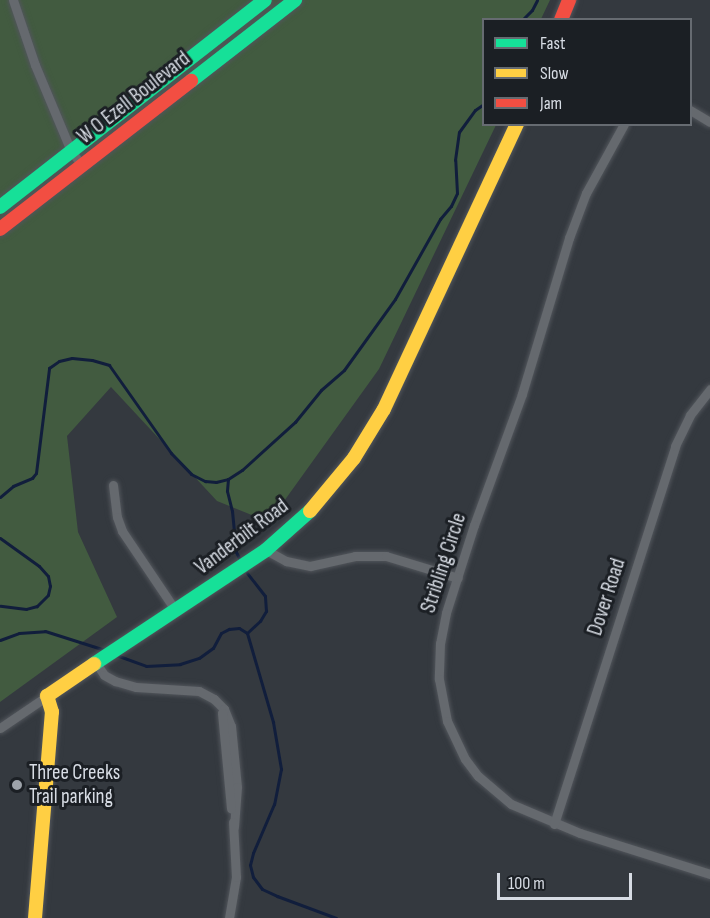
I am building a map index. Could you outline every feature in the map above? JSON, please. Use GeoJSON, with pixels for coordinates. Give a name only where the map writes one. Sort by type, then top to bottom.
{"type":"FeatureCollection","features":[{"type":"Feature","properties":{"kind":"street"},"geometry":{"type":"LineString","coordinates":[[14,0],[27,45],[71,151],[82,165]]}},
{"type":"Feature","properties":{"kind":"street","name":"W O Ezell Boulevard"},"geometry":{"type":"LineString","coordinates":[[0,207],[265,0]]}},
{"type":"Feature","properties":{"kind":"street","name":"W O Ezell Boulevard"},"geometry":{"type":"LineString","coordinates":[[0,230],[294,0]]}},
{"type":"Feature","properties":{"kind":"street"},"geometry":{"type":"LineString","coordinates":[[562,18],[569,0]]}},
{"type":"Feature","properties":{"kind":"street"},"geometry":{"type":"LineString","coordinates":[[692,111],[710,122]]}},
{"type":"Feature","properties":{"kind":"street","name":"Vanderbilt Road"},"geometry":{"type":"LineString","coordinates":[[47,696],[237,571],[266,550],[322,499],[372,430],[437,300],[515,126]]}},
{"type":"Feature","properties":{"kind":"street","name":"Stribling Circle"},"geometry":{"type":"LineString","coordinates":[[623,126],[577,215],[522,394],[442,628],[439,658],[441,700],[447,721],[465,759],[493,791],[511,804],[554,824],[710,874]]}},
{"type":"Feature","properties":{"kind":"street","name":"Dover Road"},"geometry":{"type":"LineString","coordinates":[[554,824],[675,446],[690,415],[710,389]]}},
{"type":"Feature","properties":{"kind":"street"},"geometry":{"type":"LineString","coordinates":[[113,485],[117,516],[122,531],[176,611]]}},
{"type":"Feature","properties":{"kind":"street"},"geometry":{"type":"LineString","coordinates":[[266,550],[286,561],[310,566],[355,556],[386,556],[458,578]]}},
{"type":"Feature","properties":{"kind":"street"},"geometry":{"type":"LineString","coordinates":[[97,663],[104,675],[115,681],[136,687],[199,691],[208,694],[224,709],[222,713],[234,827],[236,877],[229,918]]}},
{"type":"Feature","properties":{"kind":"street"},"geometry":{"type":"LineString","coordinates":[[0,728],[47,696],[52,712],[35,918]]}},
{"type":"Feature","properties":{"kind":"green space"},"geometry":{"type":"Polygon","coordinates":[[[0,0],[550,0],[541,18],[482,18],[482,126],[496,126],[379,369],[269,522],[217,501],[111,387],[67,436],[78,532],[117,617],[0,702],[0,0]]]}},
{"type":"Feature","properties":{"kind":"waterway"},"geometry":{"type":"LineString","coordinates":[[524,18],[532,10],[537,0]]}},
{"type":"Feature","properties":{"kind":"waterway"},"geometry":{"type":"LineString","coordinates":[[0,497],[13,486],[32,478],[36,473],[49,368],[59,361],[72,358],[109,365],[171,453],[191,474],[205,481],[216,482],[228,479],[242,470],[295,422],[321,390],[344,370],[395,299],[457,193],[455,160],[459,132],[475,110],[482,105]]}},
{"type":"Feature","properties":{"kind":"waterway"},"geometry":{"type":"LineString","coordinates":[[228,479],[227,491],[232,511],[236,552],[240,560]]}},
{"type":"Feature","properties":{"kind":"waterway"},"geometry":{"type":"LineString","coordinates":[[0,538],[39,566],[48,576],[50,586],[48,595],[37,606],[26,609],[0,606]]}},
{"type":"Feature","properties":{"kind":"waterway"},"geometry":{"type":"LineString","coordinates":[[247,573],[265,596],[266,611],[260,621],[247,633]]}},
{"type":"Feature","properties":{"kind":"waterway"},"geometry":{"type":"LineString","coordinates":[[116,655],[146,666],[180,664],[199,658],[213,648],[221,633],[229,629],[239,628],[247,633],[273,722],[281,769],[274,804],[253,853],[250,865],[253,877],[262,889],[336,918]]}},
{"type":"Feature","properties":{"kind":"waterway"},"geometry":{"type":"LineString","coordinates":[[0,640],[19,633],[45,631],[108,651]]}},
{"type":"Feature","properties":{"kind":"traffic: fast"},"geometry":{"type":"LineString","coordinates":[[0,207],[265,0]]}},
{"type":"Feature","properties":{"kind":"traffic: fast"},"geometry":{"type":"LineString","coordinates":[[191,81],[295,0]]}},
{"type":"Feature","properties":{"kind":"traffic: fast"},"geometry":{"type":"LineString","coordinates":[[94,664],[266,550],[310,511]]}},
{"type":"Feature","properties":{"kind":"traffic: slow"},"geometry":{"type":"LineString","coordinates":[[310,511],[354,458],[384,409],[516,126]]}},
{"type":"Feature","properties":{"kind":"traffic: slow"},"geometry":{"type":"LineString","coordinates":[[35,918],[52,712],[47,696],[94,664]]}},
{"type":"Feature","properties":{"kind":"traffic: jam"},"geometry":{"type":"LineString","coordinates":[[562,18],[569,0]]}},
{"type":"Feature","properties":{"kind":"traffic: jam"},"geometry":{"type":"LineString","coordinates":[[0,229],[191,81]]}},
{"type":"Feature","properties":{"kind":"place","name":"Three Creeks Trail parking"},"geometry":{"type":"Point","coordinates":[17,785]}}]}
